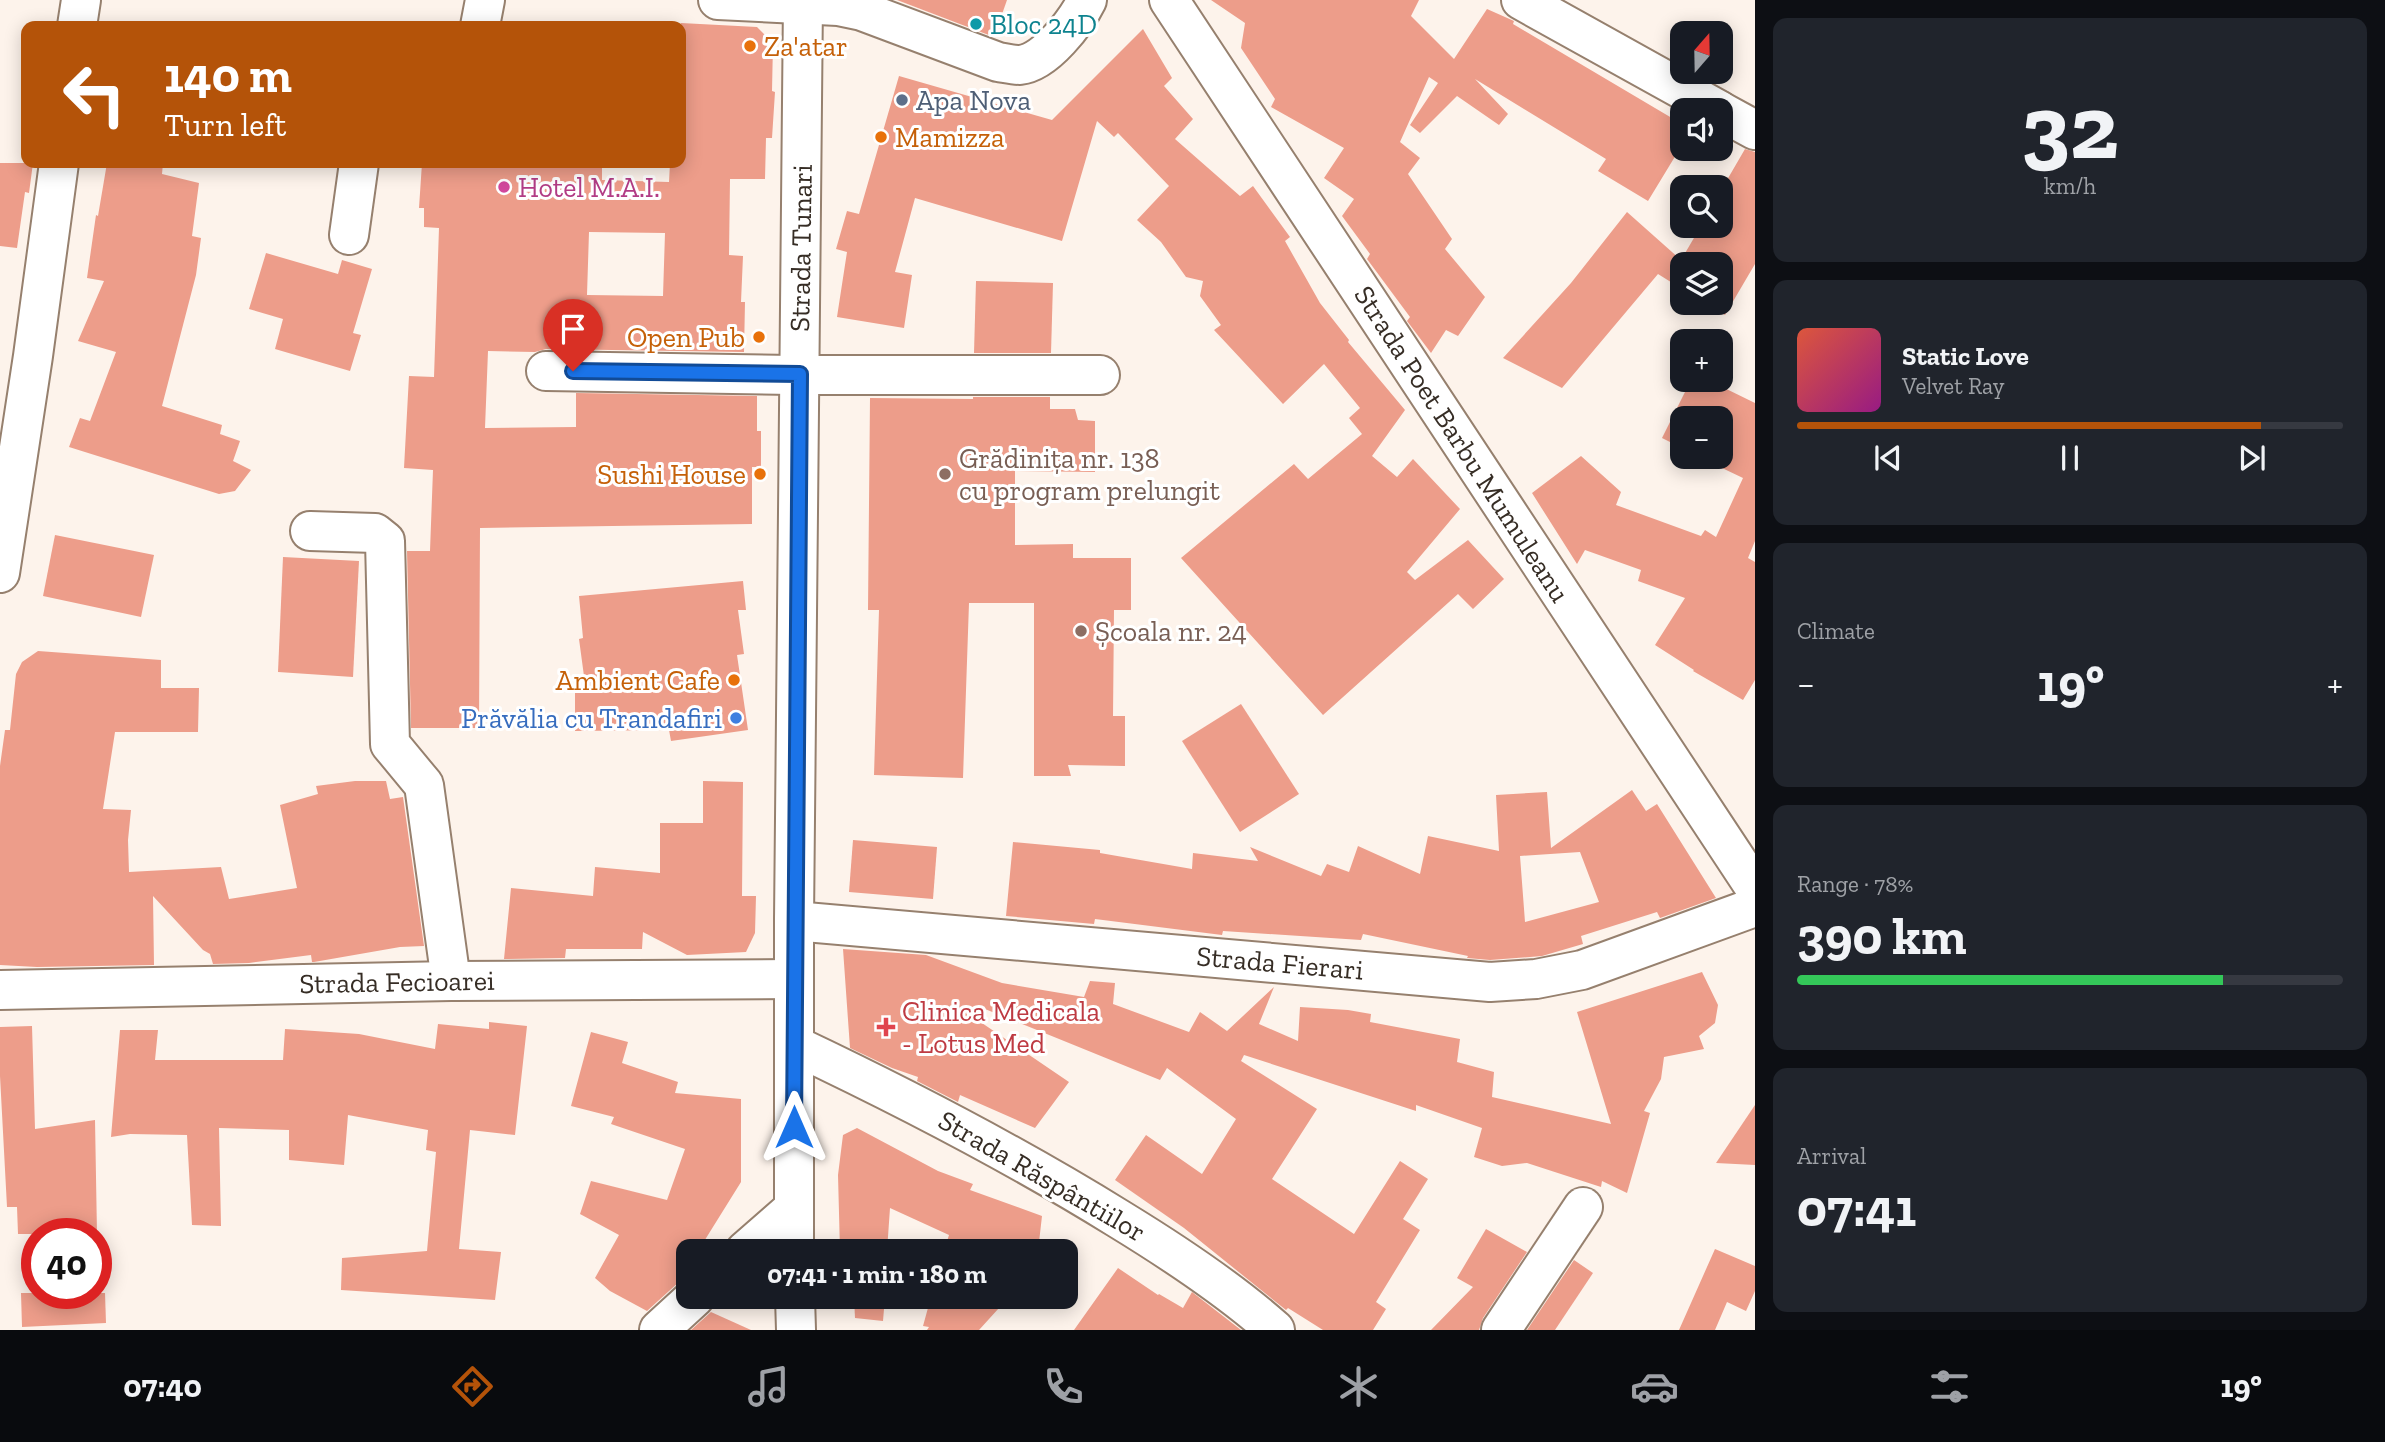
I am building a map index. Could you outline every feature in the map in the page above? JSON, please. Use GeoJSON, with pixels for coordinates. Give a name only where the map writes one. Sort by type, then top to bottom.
{"type":"FeatureCollection","features":[{"type":"Feature","properties":{"kind":"street"},"geometry":{"type":"LineString","coordinates":[[78,21],[81,0]]}},
{"type":"Feature","properties":{"kind":"street"},"geometry":{"type":"LineString","coordinates":[[481,21],[485,0]]}},
{"type":"Feature","properties":{"kind":"street"},"geometry":{"type":"LineString","coordinates":[[718,0],[803,2],[862,11],[998,62],[1021,65],[1041,56],[1057,42],[1087,0]]}},
{"type":"Feature","properties":{"kind":"street","name":"Strada Poet Barbu Mumuleanu"},"geometry":{"type":"LineString","coordinates":[[1169,0],[1755,888]]}},
{"type":"Feature","properties":{"kind":"street"},"geometry":{"type":"LineString","coordinates":[[1521,0],[1697,98]]}},
{"type":"Feature","properties":{"kind":"street","name":"Strada Tunari"},"geometry":{"type":"LineString","coordinates":[[794,1239],[794,921],[803,2]]}},
{"type":"Feature","properties":{"kind":"street"},"geometry":{"type":"LineString","coordinates":[[1733,118],[1755,130]]}},
{"type":"Feature","properties":{"kind":"street"},"geometry":{"type":"LineString","coordinates":[[0,573],[58,168]]}},
{"type":"Feature","properties":{"kind":"street"},"geometry":{"type":"LineString","coordinates":[[349,235],[358,168]]}},
{"type":"Feature","properties":{"kind":"street"},"geometry":{"type":"LineString","coordinates":[[546,371],[1100,375]]}},
{"type":"Feature","properties":{"kind":"street"},"geometry":{"type":"LineString","coordinates":[[310,531],[375,533],[385,541],[390,744],[424,785],[451,981]]}},
{"type":"Feature","properties":{"kind":"street","name":"Strada Fierari"},"geometry":{"type":"LineString","coordinates":[[794,921],[1490,982],[1536,979],[1583,970],[1755,907]]}},
{"type":"Feature","properties":{"kind":"street","name":"Strada Fecioarei"},"geometry":{"type":"LineString","coordinates":[[0,990],[451,981],[794,979]]}},
{"type":"Feature","properties":{"kind":"street","name":"Strada Răspântiilor"},"geometry":{"type":"LineString","coordinates":[[794,1045],[950,1121],[1044,1172],[1143,1233],[1214,1282],[1275,1330]]}},
{"type":"Feature","properties":{"kind":"street"},"geometry":{"type":"LineString","coordinates":[[1501,1330],[1583,1207]]}},
{"type":"Feature","properties":{"kind":"street"},"geometry":{"type":"LineString","coordinates":[[759,1239],[793,1209]]}},
{"type":"Feature","properties":{"kind":"street"},"geometry":{"type":"LineString","coordinates":[[659,1330],[682,1309]]}},
{"type":"Feature","properties":{"kind":"street"},"geometry":{"type":"LineString","coordinates":[[795,1309],[796,1330]]}},
{"type":"Feature","properties":{"kind":"building","name":"Bloc 24D"},"geometry":{"type":"Polygon","coordinates":[[[897,0],[1007,0],[994,37],[897,0]]]}},
{"type":"Feature","properties":{"kind":"building"},"geometry":{"type":"Polygon","coordinates":[[[1211,0],[1419,0],[1411,16],[1454,59],[1487,9],[1514,21],[1513,24],[1670,117],[1670,161],[1672,161],[1648,201],[1598,171],[1606,159],[1475,79],[1508,114],[1499,125],[1457,96],[1420,133],[1410,125],[1438,83],[1429,77],[1400,142],[1420,158],[1408,174],[1452,239],[1445,249],[1485,297],[1458,336],[1446,330],[1431,353],[1407,321],[1410,317],[1367,259],[1370,254],[1342,216],[1354,199],[1324,178],[1344,148],[1271,107],[1275,99],[1241,48],[1245,23],[1211,0]]]}},
{"type":"Feature","properties":{"kind":"building"},"geometry":{"type":"Polygon","coordinates":[[[686,23],[757,27],[773,43],[772,91],[775,92],[772,138],[766,138],[765,179],[730,179],[729,255],[743,256],[741,302],[745,302],[744,352],[546,349],[535,352],[488,351],[485,428],[576,427],[576,393],[757,396],[761,467],[752,467],[752,524],[480,528],[479,728],[411,728],[407,551],[430,551],[433,470],[404,468],[409,376],[434,377],[439,228],[424,227],[424,208],[419,208],[422,168],[602,168],[602,180],[669,182],[670,168],[686,168],[686,23]],[[589,232],[587,295],[663,296],[665,233],[589,232]]]}},
{"type":"Feature","properties":{"kind":"building"},"geometry":{"type":"Polygon","coordinates":[[[1143,29],[1172,78],[1164,86],[1193,119],[1175,139],[1240,196],[1253,186],[1290,237],[1285,241],[1320,303],[1348,342],[1405,410],[1372,456],[1397,477],[1413,459],[1460,509],[1407,572],[1415,580],[1468,540],[1504,579],[1473,609],[1458,594],[1323,715],[1181,558],[1294,464],[1308,479],[1362,434],[1349,418],[1360,408],[1324,364],[1283,404],[1214,330],[1221,325],[1200,296],[1203,281],[1186,277],[1161,242],[1137,220],[1169,186],[1118,133],[1114,137],[1097,121],[1062,241],[915,198],[895,272],[912,275],[904,328],[837,317],[847,252],[836,249],[847,211],[859,214],[899,76],[1052,120],[1143,29]]]}},
{"type":"Feature","properties":{"kind":"building"},"geometry":{"type":"Polygon","coordinates":[[[1745,149],[1755,152],[1755,264],[1733,301],[1733,252],[1686,252],[1694,238],[1733,238],[1733,175],[1730,175],[1745,149]]]}},
{"type":"Feature","properties":{"kind":"building"},"geometry":{"type":"Polygon","coordinates":[[[0,163],[21,163],[21,168],[32,168],[29,193],[25,192],[17,248],[0,246],[0,163]]]}},
{"type":"Feature","properties":{"kind":"building"},"geometry":{"type":"Polygon","coordinates":[[[106,168],[163,168],[162,174],[199,183],[192,236],[201,238],[196,275],[162,406],[222,425],[220,434],[240,441],[233,461],[251,470],[235,491],[219,494],[69,447],[80,418],[90,421],[116,352],[78,341],[104,281],[87,278],[96,215],[98,216],[106,168]]]}},
{"type":"Feature","properties":{"kind":"building"},"geometry":{"type":"Polygon","coordinates":[[[1627,212],[1672,252],[1670,282],[1658,274],[1562,388],[1503,358],[1571,283],[1627,212]]]}},
{"type":"Feature","properties":{"kind":"building"},"geometry":{"type":"Polygon","coordinates":[[[266,253],[338,274],[342,260],[372,269],[353,333],[361,335],[350,371],[275,349],[283,319],[249,309],[266,253]]]}},
{"type":"Feature","properties":{"kind":"building"},"geometry":{"type":"Polygon","coordinates":[[[976,281],[1053,283],[1051,353],[974,353],[976,281]]]}},
{"type":"Feature","properties":{"kind":"building"},"geometry":{"type":"Polygon","coordinates":[[[1685,392],[1733,392],[1755,403],[1755,541],[1748,558],[1755,562],[1755,680],[1743,700],[1655,645],[1685,598],[1638,581],[1641,570],[1585,550],[1577,564],[1532,493],[1581,456],[1621,492],[1616,505],[1701,536],[1705,530],[1716,537],[1743,478],[1724,469],[1733,469],[1733,406],[1678,406],[1685,392]]]}},
{"type":"Feature","properties":{"kind":"building"},"geometry":{"type":"Polygon","coordinates":[[[1050,397],[1050,409],[1075,409],[1078,420],[1095,421],[1095,472],[1015,471],[1015,545],[1073,544],[1073,558],[1131,558],[1131,610],[1114,610],[1113,716],[1125,716],[1125,766],[1068,765],[1071,776],[1034,776],[1034,603],[969,603],[963,778],[874,775],[879,610],[868,610],[870,398],[1050,397]]]}},
{"type":"Feature","properties":{"kind":"building"},"geometry":{"type":"Polygon","coordinates":[[[1670,422],[1670,442],[1662,438],[1670,422]]]}},
{"type":"Feature","properties":{"kind":"building"},"geometry":{"type":"Polygon","coordinates":[[[55,535],[154,555],[141,617],[43,596],[55,535]]]}},
{"type":"Feature","properties":{"kind":"building"},"geometry":{"type":"Polygon","coordinates":[[[283,557],[359,561],[353,677],[278,672],[283,557]]]}},
{"type":"Feature","properties":{"kind":"building"},"geometry":{"type":"Polygon","coordinates":[[[743,581],[746,610],[738,610],[744,654],[737,655],[748,730],[671,741],[669,730],[575,731],[575,691],[586,691],[579,639],[583,638],[579,596],[743,581]]]}},
{"type":"Feature","properties":{"kind":"building"},"geometry":{"type":"Polygon","coordinates":[[[38,651],[161,660],[161,688],[199,688],[198,732],[115,732],[103,809],[131,810],[129,872],[221,867],[229,899],[297,888],[280,805],[318,794],[316,786],[355,781],[386,781],[390,799],[403,797],[424,946],[400,947],[314,962],[311,955],[249,963],[213,964],[210,954],[203,950],[153,896],[154,965],[0,965],[0,766],[5,730],[10,730],[16,674],[22,662],[38,651]]]}},
{"type":"Feature","properties":{"kind":"building"},"geometry":{"type":"Polygon","coordinates":[[[1241,704],[1299,794],[1240,832],[1182,741],[1241,704]]]}},
{"type":"Feature","properties":{"kind":"building"},"geometry":{"type":"Polygon","coordinates":[[[703,781],[743,782],[742,896],[756,896],[755,933],[746,952],[687,955],[643,932],[642,949],[566,949],[565,958],[504,959],[511,888],[593,896],[595,867],[660,873],[660,823],[703,823],[703,781]]]}},
{"type":"Feature","properties":{"kind":"building"},"geometry":{"type":"Polygon","coordinates":[[[1632,790],[1646,811],[1657,804],[1716,898],[1660,918],[1657,912],[1581,936],[1583,944],[1542,956],[1490,960],[1467,958],[1468,956],[1363,934],[1361,940],[1223,931],[1222,935],[1095,919],[1094,924],[1006,916],[1013,842],[1100,850],[1100,853],[1192,869],[1193,853],[1258,861],[1250,847],[1321,876],[1327,864],[1349,872],[1358,846],[1420,874],[1428,836],[1499,851],[1496,795],[1547,792],[1551,848],[1632,790]],[[1580,852],[1520,856],[1525,922],[1599,902],[1580,852]]]}},
{"type":"Feature","properties":{"kind":"building"},"geometry":{"type":"Polygon","coordinates":[[[853,840],[937,847],[933,899],[849,892],[853,840]]]}},
{"type":"Feature","properties":{"kind":"building"},"geometry":{"type":"Polygon","coordinates":[[[843,949],[926,955],[1002,983],[1084,997],[1090,981],[1115,983],[1113,1004],[1189,1032],[1200,1012],[1227,1031],[1274,987],[1259,1024],[1298,1041],[1300,1007],[1371,1014],[1370,1022],[1460,1039],[1457,1062],[1494,1072],[1492,1097],[1611,1124],[1577,1012],[1702,972],[1718,1005],[1715,1023],[1699,1036],[1704,1049],[1664,1057],[1661,1079],[1644,1111],[1650,1113],[1627,1193],[1602,1181],[1601,1187],[1527,1163],[1502,1166],[1474,1157],[1482,1128],[1416,1105],[1416,1111],[1244,1055],[1241,1061],[1317,1109],[1272,1179],[1354,1234],[1400,1161],[1428,1179],[1403,1219],[1420,1230],[1376,1302],[1386,1309],[1373,1330],[1323,1330],[1288,1308],[1286,1310],[1184,1228],[1115,1180],[1146,1135],[1202,1174],[1236,1119],[1167,1068],[1160,1080],[985,1009],[979,1021],[1069,1082],[1035,1128],[960,1095],[958,1102],[917,1081],[918,1077],[850,1048],[843,949]]]}},
{"type":"Feature","properties":{"kind":"building"},"geometry":{"type":"Polygon","coordinates":[[[489,1022],[527,1026],[515,1135],[470,1130],[459,1249],[501,1252],[495,1300],[341,1290],[342,1258],[427,1251],[436,1152],[426,1150],[428,1130],[348,1115],[344,1165],[289,1160],[289,1130],[219,1128],[221,1226],[192,1225],[187,1135],[130,1134],[111,1137],[120,1030],[158,1030],[155,1060],[283,1060],[285,1029],[359,1034],[435,1049],[438,1024],[489,1029],[489,1022]]]}},
{"type":"Feature","properties":{"kind":"building"},"geometry":{"type":"Polygon","coordinates":[[[32,1026],[35,1129],[95,1120],[97,1218],[21,1218],[21,1234],[18,1234],[17,1207],[7,1207],[0,1027],[32,1026]]]}},
{"type":"Feature","properties":{"kind":"building"},"geometry":{"type":"Polygon","coordinates":[[[591,1032],[628,1042],[622,1063],[678,1082],[675,1093],[741,1099],[741,1182],[705,1239],[676,1239],[676,1285],[647,1311],[610,1291],[595,1278],[619,1235],[580,1214],[591,1181],[667,1200],[685,1149],[611,1124],[614,1117],[571,1106],[591,1032]]]}},
{"type":"Feature","properties":{"kind":"building"},"geometry":{"type":"Polygon","coordinates":[[[1755,1105],[1755,1165],[1716,1163],[1755,1105]]]}},
{"type":"Feature","properties":{"kind":"building"},"geometry":{"type":"Polygon","coordinates":[[[857,1128],[938,1171],[973,1184],[970,1190],[1042,1216],[1039,1239],[948,1239],[949,1235],[890,1208],[888,1239],[840,1239],[838,1175],[843,1135],[857,1128]]]}},
{"type":"Feature","properties":{"kind":"building"},"geometry":{"type":"Polygon","coordinates":[[[1486,1229],[1527,1252],[1483,1318],[1479,1330],[1431,1330],[1473,1287],[1457,1278],[1486,1229]]]}},
{"type":"Feature","properties":{"kind":"building"},"geometry":{"type":"Polygon","coordinates":[[[1715,1249],[1755,1266],[1755,1291],[1746,1311],[1727,1302],[1715,1330],[1679,1330],[1715,1249]]]}},
{"type":"Feature","properties":{"kind":"building"},"geometry":{"type":"Polygon","coordinates":[[[1574,1260],[1593,1273],[1555,1330],[1527,1330],[1574,1260]]]}},
{"type":"Feature","properties":{"kind":"building"},"geometry":{"type":"Polygon","coordinates":[[[1118,1268],[1183,1308],[1192,1292],[1241,1330],[1074,1330],[1118,1268]]]}},
{"type":"Feature","properties":{"kind":"building"},"geometry":{"type":"Polygon","coordinates":[[[21,1309],[106,1309],[106,1323],[22,1327],[21,1309]]]}},
{"type":"Feature","properties":{"kind":"building"},"geometry":{"type":"Polygon","coordinates":[[[855,1309],[884,1309],[883,1321],[855,1318],[855,1309]]]}},
{"type":"Feature","properties":{"kind":"building"},"geometry":{"type":"Polygon","coordinates":[[[928,1309],[998,1309],[979,1330],[927,1330],[929,1327],[923,1326],[928,1309]]]}},
{"type":"Feature","properties":{"kind":"building"},"geometry":{"type":"Polygon","coordinates":[[[711,1312],[751,1330],[691,1330],[711,1312]]]}},
{"type":"Feature","properties":{"kind":"place","name":"Bloc 24D"},"geometry":{"type":"Point","coordinates":[976,24]}},
{"type":"Feature","properties":{"kind":"place","name":"Za'atar"},"geometry":{"type":"Point","coordinates":[750,46]}},
{"type":"Feature","properties":{"kind":"place","name":"Apa Nova"},"geometry":{"type":"Point","coordinates":[902,100]}},
{"type":"Feature","properties":{"kind":"place","name":"Mamizza"},"geometry":{"type":"Point","coordinates":[881,137]}},
{"type":"Feature","properties":{"kind":"place","name":"Hotel M.A.I."},"geometry":{"type":"Point","coordinates":[504,187]}},
{"type":"Feature","properties":{"kind":"place","name":"Open Pub"},"geometry":{"type":"Point","coordinates":[759,337]}},
{"type":"Feature","properties":{"kind":"place","name":"Sushi House"},"geometry":{"type":"Point","coordinates":[760,474]}},
{"type":"Feature","properties":{"kind":"place","name":"Grădinița nr. 138 cu program prelungit"},"geometry":{"type":"Point","coordinates":[945,474]}},
{"type":"Feature","properties":{"kind":"place","name":"Școala nr. 24"},"geometry":{"type":"Point","coordinates":[1081,631]}},
{"type":"Feature","properties":{"kind":"place","name":"Ambient Cafe"},"geometry":{"type":"Point","coordinates":[734,680]}},
{"type":"Feature","properties":{"kind":"place","name":"Prăvălia cu Trandafiri"},"geometry":{"type":"Point","coordinates":[736,718]}},
{"type":"Feature","properties":{"kind":"place","name":"Clinica Medicala - Lotus Med"},"geometry":{"type":"Point","coordinates":[886,1027]}},
{"type":"Feature","properties":{"kind":"route"},"geometry":{"type":"LineString","coordinates":[[573,371],[800,374],[794,1127]]}}]}
